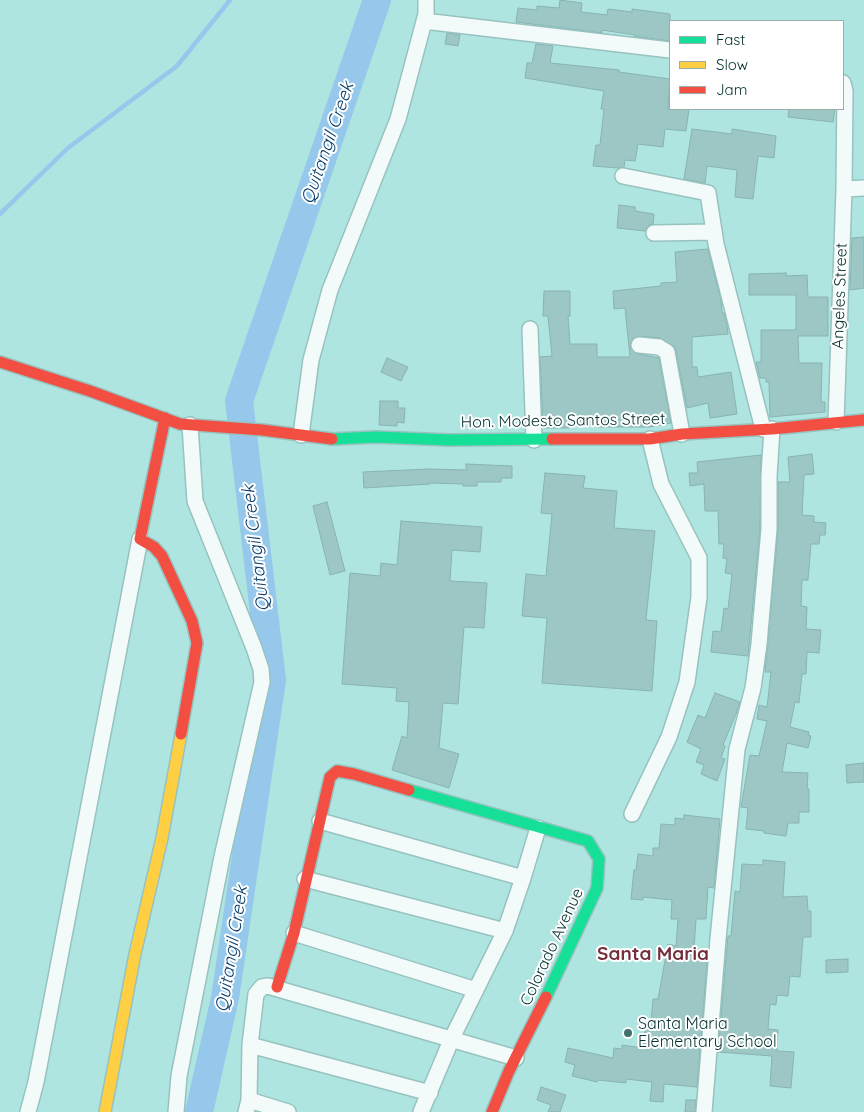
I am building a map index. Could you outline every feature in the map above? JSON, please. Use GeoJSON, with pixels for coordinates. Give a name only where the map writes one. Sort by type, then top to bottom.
{"type":"FeatureCollection","features":[{"type":"Feature","properties":{"kind":"street"},"geometry":{"type":"LineString","coordinates":[[301,435],[311,360],[330,290],[398,119],[424,21],[426,0]]}},
{"type":"Feature","properties":{"kind":"street"},"geometry":{"type":"LineString","coordinates":[[424,21],[669,50]]}},
{"type":"Feature","properties":{"kind":"street","name":"Angeles Street"},"geometry":{"type":"LineString","coordinates":[[836,422],[844,189],[844,87]]}},
{"type":"Feature","properties":{"kind":"street"},"geometry":{"type":"LineString","coordinates":[[622,176],[708,193],[714,232],[768,429],[768,529],[759,644],[753,688],[736,749],[704,1112]]}},
{"type":"Feature","properties":{"kind":"street"},"geometry":{"type":"LineString","coordinates":[[844,189],[864,188]]}},
{"type":"Feature","properties":{"kind":"street"},"geometry":{"type":"LineString","coordinates":[[654,233],[714,232]]}},
{"type":"Feature","properties":{"kind":"street"},"geometry":{"type":"LineString","coordinates":[[530,329],[534,440]]}},
{"type":"Feature","properties":{"kind":"street"},"geometry":{"type":"LineString","coordinates":[[638,345],[659,347],[667,352],[682,434]]}},
{"type":"Feature","properties":{"kind":"street","name":"Hon. Modesto Santos Street"},"geometry":{"type":"LineString","coordinates":[[0,362],[90,391],[180,424],[262,430],[327,439],[376,436],[448,440],[650,439],[682,434],[768,429],[864,420]]}},
{"type":"Feature","properties":{"kind":"street"},"geometry":{"type":"LineString","coordinates":[[28,1112],[36,1082],[140,538],[165,418]]}},
{"type":"Feature","properties":{"kind":"street"},"geometry":{"type":"LineString","coordinates":[[176,1112],[178,1076],[222,857],[262,682],[261,670],[254,648],[195,501],[190,425]]}},
{"type":"Feature","properties":{"kind":"street"},"geometry":{"type":"LineString","coordinates":[[632,814],[669,737],[686,682],[699,597],[699,558],[661,484],[650,439]]}},
{"type":"Feature","properties":{"kind":"street"},"geometry":{"type":"LineString","coordinates":[[105,1112],[135,954],[162,838],[197,644],[192,621],[162,556],[154,547],[140,538]]}},
{"type":"Feature","properties":{"kind":"street","name":"Colorado Avenue"},"geometry":{"type":"LineString","coordinates":[[320,821],[330,776],[336,771],[354,774],[588,841],[599,859],[597,888],[492,1112]]}},
{"type":"Feature","properties":{"kind":"street"},"geometry":{"type":"LineString","coordinates":[[277,988],[294,934],[305,879],[320,821],[523,878]]}},
{"type":"Feature","properties":{"kind":"street"},"geometry":{"type":"LineString","coordinates":[[421,1112],[452,1038],[505,931],[538,828]]}},
{"type":"Feature","properties":{"kind":"street"},"geometry":{"type":"LineString","coordinates":[[305,879],[505,931]]}},
{"type":"Feature","properties":{"kind":"street"},"geometry":{"type":"LineString","coordinates":[[294,934],[476,990]]}},
{"type":"Feature","properties":{"kind":"street"},"geometry":{"type":"LineString","coordinates":[[288,1112],[247,1106],[250,1045],[256,994],[262,987],[277,988],[516,1058]]}},
{"type":"Feature","properties":{"kind":"street"},"geometry":{"type":"LineString","coordinates":[[250,1045],[430,1093]]}},
{"type":"Feature","properties":{"kind":"building"},"geometry":{"type":"Polygon","coordinates":[[[560,0],[582,3],[581,12],[607,15],[608,9],[632,12],[632,9],[670,14],[669,41],[602,30],[602,33],[516,22],[518,8],[537,10],[537,6],[559,8],[560,0]]]}},
{"type":"Feature","properties":{"kind":"building"},"geometry":{"type":"Polygon","coordinates":[[[447,33],[460,35],[458,46],[445,44],[447,33]]]}},
{"type":"Feature","properties":{"kind":"building"},"geometry":{"type":"Polygon","coordinates":[[[536,44],[553,46],[550,63],[619,70],[619,72],[669,79],[668,109],[689,110],[686,131],[665,129],[663,147],[638,144],[635,161],[625,160],[624,167],[593,166],[596,145],[600,145],[604,109],[601,109],[604,91],[525,78],[527,63],[532,63],[536,44]]]}},
{"type":"Feature","properties":{"kind":"building"},"geometry":{"type":"Polygon","coordinates":[[[789,110],[835,110],[833,122],[788,117],[789,110]]]}},
{"type":"Feature","properties":{"kind":"building"},"geometry":{"type":"Polygon","coordinates":[[[692,129],[732,134],[732,129],[776,136],[774,158],[758,156],[753,199],[735,197],[737,170],[707,166],[705,183],[684,179],[692,129]]]}},
{"type":"Feature","properties":{"kind":"building"},"geometry":{"type":"Polygon","coordinates":[[[619,205],[635,207],[635,211],[654,214],[653,224],[649,225],[645,231],[617,228],[619,205]]]}},
{"type":"Feature","properties":{"kind":"building"},"geometry":{"type":"Polygon","coordinates":[[[864,237],[864,288],[850,290],[852,238],[864,237]]]}},
{"type":"Feature","properties":{"kind":"building"},"geometry":{"type":"Polygon","coordinates":[[[708,249],[728,334],[692,337],[692,367],[697,367],[698,377],[731,372],[737,414],[710,418],[708,403],[687,408],[675,347],[660,338],[639,336],[632,339],[630,348],[638,354],[659,358],[671,423],[649,427],[598,427],[598,425],[570,423],[569,428],[543,428],[540,357],[552,356],[548,316],[543,316],[544,291],[570,291],[570,316],[568,316],[570,344],[597,344],[597,357],[630,357],[625,308],[614,309],[613,291],[661,286],[661,283],[677,282],[675,252],[708,249]]]}},
{"type":"Feature","properties":{"kind":"building"},"geometry":{"type":"Polygon","coordinates":[[[786,273],[786,276],[807,275],[808,297],[828,297],[828,336],[798,336],[799,363],[822,363],[821,402],[825,402],[825,412],[770,417],[769,382],[766,382],[766,378],[760,378],[756,362],[761,362],[761,330],[796,330],[796,295],[749,295],[749,274],[786,273]]]}},
{"type":"Feature","properties":{"kind":"building"},"geometry":{"type":"Polygon","coordinates":[[[387,358],[408,367],[401,381],[381,372],[387,358]]]}},
{"type":"Feature","properties":{"kind":"building"},"geometry":{"type":"Polygon","coordinates":[[[380,401],[398,401],[398,408],[405,408],[404,423],[397,422],[397,426],[379,425],[380,401]]]}},
{"type":"Feature","properties":{"kind":"building"},"geometry":{"type":"Polygon","coordinates":[[[812,454],[814,474],[804,475],[802,515],[814,516],[814,522],[826,523],[825,535],[820,535],[819,544],[811,544],[808,580],[802,580],[801,606],[807,607],[806,629],[821,630],[819,653],[807,652],[806,674],[802,674],[799,703],[795,702],[790,727],[809,732],[808,735],[811,736],[808,748],[787,743],[782,772],[808,773],[809,812],[799,812],[799,823],[788,823],[786,836],[746,829],[748,808],[741,807],[750,755],[759,756],[767,721],[757,719],[759,705],[767,707],[771,672],[765,672],[778,530],[778,482],[790,482],[788,457],[812,454]]]}},
{"type":"Feature","properties":{"kind":"building"},"geometry":{"type":"Polygon","coordinates":[[[761,455],[760,529],[748,656],[711,652],[713,631],[721,632],[724,608],[728,609],[732,574],[725,573],[727,559],[723,558],[724,544],[719,544],[718,511],[705,511],[704,484],[690,486],[689,473],[698,473],[697,462],[761,455]]]}},
{"type":"Feature","properties":{"kind":"building"},"geometry":{"type":"Polygon","coordinates":[[[466,464],[512,466],[512,478],[501,478],[501,482],[477,482],[477,486],[430,483],[364,488],[363,472],[429,469],[466,470],[466,464]]]}},
{"type":"Feature","properties":{"kind":"building"},"geometry":{"type":"Polygon","coordinates":[[[545,473],[585,476],[583,488],[617,491],[614,528],[655,531],[646,620],[657,621],[652,691],[542,683],[547,618],[522,616],[526,574],[546,576],[552,514],[541,513],[545,473]]]}},
{"type":"Feature","properties":{"kind":"building"},"geometry":{"type":"Polygon","coordinates":[[[327,502],[345,571],[330,575],[313,506],[327,502]]]}},
{"type":"Feature","properties":{"kind":"building"},"geometry":{"type":"Polygon","coordinates":[[[401,521],[482,527],[480,552],[452,550],[450,581],[487,583],[484,628],[464,627],[458,704],[443,703],[439,748],[459,754],[449,788],[392,770],[402,736],[407,738],[409,702],[396,701],[397,688],[342,684],[350,573],[380,576],[381,563],[397,565],[401,521]]]}},
{"type":"Feature","properties":{"kind":"building"},"geometry":{"type":"Polygon","coordinates":[[[715,693],[740,702],[723,745],[725,746],[721,758],[725,759],[717,781],[701,774],[704,765],[696,762],[701,749],[687,742],[698,715],[705,718],[715,693]]]}},
{"type":"Feature","properties":{"kind":"building"},"geometry":{"type":"Polygon","coordinates":[[[864,763],[864,782],[847,783],[846,765],[864,763]]]}},
{"type":"Feature","properties":{"kind":"building"},"geometry":{"type":"Polygon","coordinates":[[[684,815],[720,819],[714,888],[708,887],[706,919],[696,919],[694,949],[708,951],[697,1087],[664,1084],[663,1102],[650,1101],[652,1082],[626,1079],[626,1083],[598,1080],[597,1082],[572,1076],[575,1065],[565,1062],[568,1048],[613,1058],[614,1048],[622,1049],[622,1045],[643,1048],[646,1021],[651,1021],[653,999],[658,999],[668,944],[676,946],[678,919],[671,919],[672,900],[643,897],[643,900],[631,899],[634,870],[636,870],[638,854],[653,856],[653,848],[659,848],[661,824],[675,825],[675,818],[684,819],[684,815]]]}},
{"type":"Feature","properties":{"kind":"building"},"geometry":{"type":"Polygon","coordinates":[[[763,860],[785,862],[783,897],[807,896],[808,911],[811,911],[811,937],[803,937],[800,977],[790,976],[788,996],[777,995],[776,1005],[770,1004],[768,1029],[778,1030],[777,1051],[794,1052],[791,1088],[770,1086],[772,1056],[718,1052],[728,936],[731,936],[735,891],[740,892],[742,864],[763,865],[763,860]]]}},
{"type":"Feature","properties":{"kind":"building"},"geometry":{"type":"Polygon","coordinates":[[[848,959],[848,972],[826,973],[826,960],[848,959]]]}},
{"type":"Feature","properties":{"kind":"building"},"geometry":{"type":"Polygon","coordinates":[[[541,1087],[566,1095],[560,1112],[548,1112],[551,1105],[537,1100],[541,1087]]]}},
{"type":"Feature","properties":{"kind":"building"},"geometry":{"type":"Polygon","coordinates":[[[686,1100],[696,1100],[695,1112],[685,1112],[686,1100]]]}},
{"type":"Feature","properties":{"kind":"waterway"},"geometry":{"type":"LineString","coordinates":[[0,214],[68,148],[177,66],[230,0]]}},
{"type":"Feature","properties":{"kind":"waterway","name":"Quitangil Creek"},"geometry":{"type":"LineString","coordinates":[[199,1112],[225,998],[272,680],[239,401],[377,0]]}},
{"type":"Feature","properties":{"kind":"traffic: fast"},"geometry":{"type":"LineString","coordinates":[[332,439],[376,437],[449,440],[552,439]]}},
{"type":"Feature","properties":{"kind":"traffic: fast"},"geometry":{"type":"LineString","coordinates":[[409,790],[588,841],[599,859],[597,888],[546,997]]}},
{"type":"Feature","properties":{"kind":"traffic: slow"},"geometry":{"type":"LineString","coordinates":[[105,1112],[135,954],[162,838],[181,734]]}},
{"type":"Feature","properties":{"kind":"traffic: jam"},"geometry":{"type":"LineString","coordinates":[[0,362],[90,391],[180,424],[262,430],[332,439]]}},
{"type":"Feature","properties":{"kind":"traffic: jam"},"geometry":{"type":"LineString","coordinates":[[165,418],[140,539],[154,547],[162,556],[192,621],[197,643],[181,734]]}},
{"type":"Feature","properties":{"kind":"traffic: jam"},"geometry":{"type":"LineString","coordinates":[[552,439],[650,439],[682,434],[772,429],[864,420]]}},
{"type":"Feature","properties":{"kind":"traffic: jam"},"geometry":{"type":"LineString","coordinates":[[277,987],[294,933],[330,777],[337,771],[409,790]]}},
{"type":"Feature","properties":{"kind":"traffic: jam"},"geometry":{"type":"LineString","coordinates":[[492,1112],[509,1071],[546,997]]}},
{"type":"Feature","properties":{"kind":"place","name":"Santa Maria Elementary School"},"geometry":{"type":"Point","coordinates":[628,1033]}},
{"type":"Feature","properties":{"kind":"district","name":"Santa Maria"},"geometry":{"type":"Point","coordinates":[653,954]}}]}
